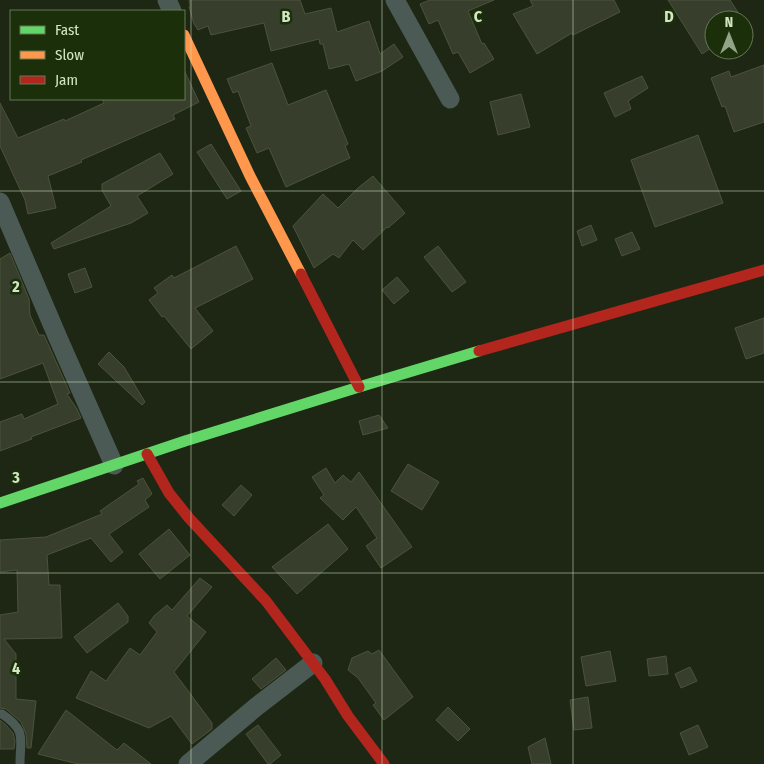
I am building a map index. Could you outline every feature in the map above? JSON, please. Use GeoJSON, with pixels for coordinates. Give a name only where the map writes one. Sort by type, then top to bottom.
{"type":"FeatureCollection","features":[{"type":"Feature","properties":{"kind":"street"},"geometry":{"type":"LineString","coordinates":[[395,0],[450,99]]}},
{"type":"Feature","properties":{"kind":"street"},"geometry":{"type":"LineString","coordinates":[[185,37],[250,176],[359,387]]}},
{"type":"Feature","properties":{"kind":"street"},"geometry":{"type":"LineString","coordinates":[[0,202],[114,465]]}},
{"type":"Feature","properties":{"kind":"street"},"geometry":{"type":"LineString","coordinates":[[0,503],[359,387],[764,270]]}},
{"type":"Feature","properties":{"kind":"street"},"geometry":{"type":"LineString","coordinates":[[147,454],[169,493],[184,512],[266,601],[325,679],[348,716],[384,764]]}},
{"type":"Feature","properties":{"kind":"street"},"geometry":{"type":"LineString","coordinates":[[188,764],[256,707],[313,663]]}},
{"type":"Feature","properties":{"kind":"lane"},"geometry":{"type":"LineString","coordinates":[[0,714],[14,722],[21,734],[20,764]]}},
{"type":"Feature","properties":{"kind":"building"},"geometry":{"type":"Polygon","coordinates":[[[189,0],[300,0],[305,14],[331,8],[337,32],[369,21],[380,54],[394,44],[403,57],[382,71],[356,81],[349,64],[329,69],[323,44],[320,44],[319,39],[271,51],[264,23],[211,35],[208,26],[198,30],[194,24],[189,0]]]}},
{"type":"Feature","properties":{"kind":"building"},"geometry":{"type":"Polygon","coordinates":[[[430,0],[494,0],[468,11],[482,44],[484,43],[494,59],[470,73],[458,52],[453,54],[438,20],[429,24],[420,4],[430,0]]]}},
{"type":"Feature","properties":{"kind":"building"},"geometry":{"type":"Polygon","coordinates":[[[530,0],[614,0],[620,12],[573,35],[572,33],[537,54],[513,14],[533,6],[530,0]]]}},
{"type":"Feature","properties":{"kind":"building"},"geometry":{"type":"Polygon","coordinates":[[[668,0],[730,0],[736,10],[704,10],[704,53],[702,54],[668,0]]]}},
{"type":"Feature","properties":{"kind":"building"},"geometry":{"type":"Polygon","coordinates":[[[272,63],[288,105],[326,90],[348,144],[345,146],[350,158],[286,187],[269,148],[257,153],[246,128],[251,126],[238,91],[233,93],[227,79],[272,63]]]}},
{"type":"Feature","properties":{"kind":"building"},"geometry":{"type":"Polygon","coordinates":[[[764,65],[764,122],[734,132],[725,106],[722,107],[711,78],[729,71],[731,77],[764,65]]]}},
{"type":"Feature","properties":{"kind":"building"},"geometry":{"type":"Polygon","coordinates":[[[185,72],[199,102],[173,115],[175,119],[48,176],[56,208],[28,214],[25,200],[0,146],[0,103],[18,138],[64,119],[65,121],[104,103],[102,100],[185,100],[185,72]]]}},
{"type":"Feature","properties":{"kind":"building"},"geometry":{"type":"Polygon","coordinates":[[[642,76],[648,88],[628,101],[631,109],[615,117],[604,93],[642,76]]]}},
{"type":"Feature","properties":{"kind":"building"},"geometry":{"type":"Polygon","coordinates":[[[521,94],[530,127],[498,135],[490,102],[521,94]]]}},
{"type":"Feature","properties":{"kind":"building"},"geometry":{"type":"Polygon","coordinates":[[[698,135],[723,203],[655,227],[631,160],[698,135]]]}},
{"type":"Feature","properties":{"kind":"building"},"geometry":{"type":"Polygon","coordinates":[[[211,144],[241,191],[227,199],[197,152],[211,144]]]}},
{"type":"Feature","properties":{"kind":"building"},"geometry":{"type":"Polygon","coordinates":[[[160,153],[173,174],[137,196],[148,213],[131,223],[54,249],[51,243],[111,206],[102,190],[102,184],[160,153]]]}},
{"type":"Feature","properties":{"kind":"building"},"geometry":{"type":"Polygon","coordinates":[[[373,176],[405,213],[363,250],[353,240],[339,258],[333,254],[314,268],[293,226],[323,194],[338,208],[373,176]]]}},
{"type":"Feature","properties":{"kind":"building"},"geometry":{"type":"Polygon","coordinates":[[[591,225],[597,240],[582,246],[577,231],[591,225]]]}},
{"type":"Feature","properties":{"kind":"building"},"geometry":{"type":"Polygon","coordinates":[[[632,232],[640,249],[622,256],[615,239],[632,232]]]}},
{"type":"Feature","properties":{"kind":"building"},"geometry":{"type":"Polygon","coordinates":[[[236,246],[253,279],[195,308],[213,331],[191,349],[149,300],[158,293],[154,288],[172,275],[174,278],[236,246]]]}},
{"type":"Feature","properties":{"kind":"building"},"geometry":{"type":"Polygon","coordinates":[[[438,246],[466,282],[452,292],[424,257],[438,246]]]}},
{"type":"Feature","properties":{"kind":"building"},"geometry":{"type":"Polygon","coordinates":[[[10,253],[29,299],[30,315],[39,335],[44,335],[70,393],[67,394],[81,418],[0,451],[0,422],[22,414],[24,419],[58,404],[43,363],[0,379],[0,259],[10,253]]]}},
{"type":"Feature","properties":{"kind":"building"},"geometry":{"type":"Polygon","coordinates":[[[85,268],[92,287],[75,293],[68,274],[85,268]]]}},
{"type":"Feature","properties":{"kind":"building"},"geometry":{"type":"Polygon","coordinates":[[[397,277],[409,291],[394,304],[382,290],[397,277]]]}},
{"type":"Feature","properties":{"kind":"building"},"geometry":{"type":"Polygon","coordinates":[[[764,318],[764,353],[746,359],[735,328],[764,318]]]}},
{"type":"Feature","properties":{"kind":"building"},"geometry":{"type":"Polygon","coordinates":[[[109,352],[124,367],[145,402],[142,405],[98,364],[109,352]]]}},
{"type":"Feature","properties":{"kind":"building"},"geometry":{"type":"Polygon","coordinates":[[[379,415],[388,428],[363,435],[359,421],[379,415]]]}},
{"type":"Feature","properties":{"kind":"building"},"geometry":{"type":"Polygon","coordinates":[[[408,464],[439,482],[422,510],[391,491],[408,464]]]}},
{"type":"Feature","properties":{"kind":"building"},"geometry":{"type":"Polygon","coordinates":[[[326,468],[335,483],[343,475],[351,482],[359,472],[412,547],[381,568],[366,546],[377,538],[356,507],[343,520],[320,498],[324,495],[312,477],[326,468]]]}},
{"type":"Feature","properties":{"kind":"building"},"geometry":{"type":"Polygon","coordinates":[[[143,478],[152,494],[145,500],[149,507],[109,534],[123,552],[111,562],[91,538],[47,555],[49,585],[60,585],[62,638],[4,639],[16,654],[16,699],[36,701],[31,748],[27,748],[26,734],[21,722],[6,709],[0,708],[0,615],[18,612],[17,570],[0,572],[0,540],[46,537],[102,514],[100,511],[139,484],[137,481],[143,478]]]}},
{"type":"Feature","properties":{"kind":"building"},"geometry":{"type":"Polygon","coordinates":[[[241,485],[252,495],[234,516],[222,505],[241,485]]]}},
{"type":"Feature","properties":{"kind":"building"},"geometry":{"type":"Polygon","coordinates":[[[328,524],[348,549],[297,594],[272,567],[328,524]]]}},
{"type":"Feature","properties":{"kind":"building"},"geometry":{"type":"Polygon","coordinates":[[[169,529],[190,555],[160,579],[139,554],[169,529]]]}},
{"type":"Feature","properties":{"kind":"building"},"geometry":{"type":"Polygon","coordinates":[[[200,578],[212,587],[187,616],[206,632],[174,672],[212,723],[212,729],[192,744],[171,716],[149,728],[76,698],[91,671],[106,681],[130,648],[140,655],[157,632],[149,623],[154,616],[167,605],[172,610],[200,578]]]}},
{"type":"Feature","properties":{"kind":"building"},"geometry":{"type":"Polygon","coordinates":[[[118,603],[128,616],[128,622],[87,653],[74,637],[118,603]]]}},
{"type":"Feature","properties":{"kind":"building"},"geometry":{"type":"Polygon","coordinates":[[[379,650],[413,697],[384,720],[373,705],[376,703],[358,678],[348,670],[352,658],[368,651],[372,654],[379,650]]]}},
{"type":"Feature","properties":{"kind":"building"},"geometry":{"type":"Polygon","coordinates":[[[610,651],[616,681],[586,686],[581,657],[610,651]]]}},
{"type":"Feature","properties":{"kind":"building"},"geometry":{"type":"Polygon","coordinates":[[[666,656],[668,674],[649,676],[647,659],[666,656]]]}},
{"type":"Feature","properties":{"kind":"building"},"geometry":{"type":"Polygon","coordinates":[[[276,658],[286,670],[261,689],[252,679],[276,658]]]}},
{"type":"Feature","properties":{"kind":"building"},"geometry":{"type":"Polygon","coordinates":[[[690,667],[697,681],[681,688],[675,674],[690,667]]]}},
{"type":"Feature","properties":{"kind":"building"},"geometry":{"type":"Polygon","coordinates":[[[588,697],[592,728],[574,730],[570,700],[588,697]]]}},
{"type":"Feature","properties":{"kind":"building"},"geometry":{"type":"Polygon","coordinates":[[[448,707],[470,729],[458,741],[436,720],[448,707]]]}},
{"type":"Feature","properties":{"kind":"building"},"geometry":{"type":"Polygon","coordinates":[[[66,710],[117,750],[124,743],[151,764],[78,764],[38,754],[66,710]]]}},
{"type":"Feature","properties":{"kind":"building"},"geometry":{"type":"Polygon","coordinates":[[[0,720],[13,733],[14,749],[0,749],[0,720]]]}},
{"type":"Feature","properties":{"kind":"building"},"geometry":{"type":"Polygon","coordinates":[[[258,725],[281,755],[270,764],[268,764],[246,734],[258,725]]]}},
{"type":"Feature","properties":{"kind":"building"},"geometry":{"type":"Polygon","coordinates":[[[698,725],[708,747],[689,755],[680,733],[698,725]]]}},
{"type":"Feature","properties":{"kind":"building"},"geometry":{"type":"Polygon","coordinates":[[[545,738],[551,764],[532,764],[528,747],[545,738]]]}},
{"type":"Feature","properties":{"kind":"traffic: fast"},"geometry":{"type":"LineString","coordinates":[[0,503],[185,441],[479,351]]}},
{"type":"Feature","properties":{"kind":"traffic: slow"},"geometry":{"type":"LineString","coordinates":[[185,37],[250,176],[301,274]]}},
{"type":"Feature","properties":{"kind":"traffic: jam"},"geometry":{"type":"LineString","coordinates":[[479,351],[764,270]]}},
{"type":"Feature","properties":{"kind":"traffic: jam"},"geometry":{"type":"LineString","coordinates":[[301,274],[359,387]]}},
{"type":"Feature","properties":{"kind":"traffic: jam"},"geometry":{"type":"LineString","coordinates":[[147,454],[169,493],[189,518],[266,601],[325,679],[348,716],[384,764]]}}]}
